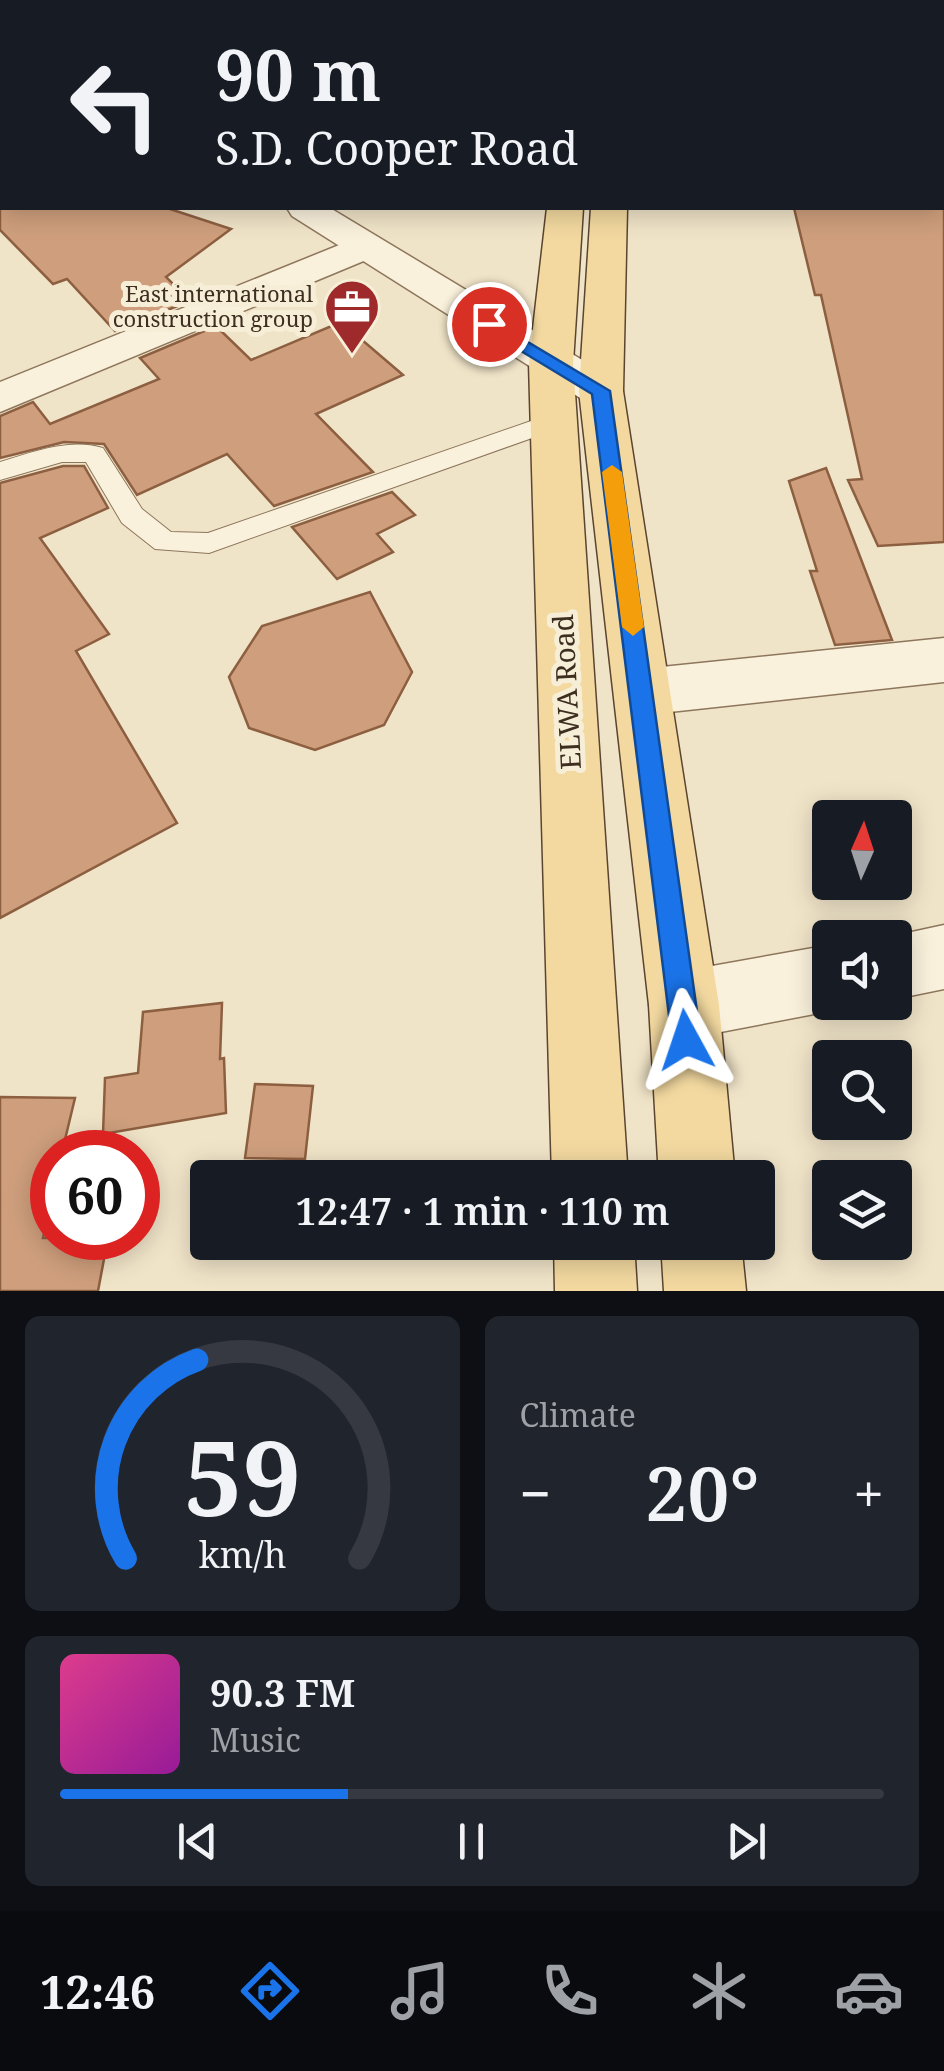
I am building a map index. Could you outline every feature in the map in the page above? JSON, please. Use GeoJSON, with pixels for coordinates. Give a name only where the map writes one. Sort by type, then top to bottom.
{"type":"FeatureCollection","features":[{"type":"Feature","properties":{"kind":"main road","name":"ELWA Road"},"geometry":{"type":"LineString","coordinates":[[566,210],[551,363],[589,1160]]}},
{"type":"Feature","properties":{"kind":"main road"},"geometry":{"type":"LineString","coordinates":[[608,210],[601,391],[684,1005],[695,1160]]}},
{"type":"Feature","properties":{"kind":"main road"},"geometry":{"type":"LineString","coordinates":[[595,1260],[596,1291]]}},
{"type":"Feature","properties":{"kind":"main road"},"geometry":{"type":"LineString","coordinates":[[702,1260],[705,1291]]}},
{"type":"Feature","properties":{"kind":"street"},"geometry":{"type":"LineString","coordinates":[[308,210],[601,391]]}},
{"type":"Feature","properties":{"kind":"street"},"geometry":{"type":"LineString","coordinates":[[0,398],[364,247]]}},
{"type":"Feature","properties":{"kind":"street"},"geometry":{"type":"LineString","coordinates":[[642,692],[944,660]]}},
{"type":"Feature","properties":{"kind":"street"},"geometry":{"type":"LineString","coordinates":[[912,963],[944,958]]}},
{"type":"Feature","properties":{"kind":"street"},"geometry":{"type":"LineString","coordinates":[[684,1005],[812,981]]}},
{"type":"Feature","properties":{"kind":"lane"},"geometry":{"type":"LineString","coordinates":[[0,471],[61,453],[94,454],[132,516],[165,542],[209,542],[554,421]]}},
{"type":"Feature","properties":{"kind":"building"},"geometry":{"type":"Polygon","coordinates":[[[0,210],[173,210],[231,229],[166,277],[190,301],[115,331],[67,279],[53,284],[0,230],[0,210]]]}},
{"type":"Feature","properties":{"kind":"building"},"geometry":{"type":"Polygon","coordinates":[[[794,210],[944,210],[944,542],[878,546],[848,480],[862,479],[821,295],[815,295],[794,210]]]}},
{"type":"Feature","properties":{"kind":"building"},"geometry":{"type":"Polygon","coordinates":[[[341,322],[403,375],[316,414],[373,472],[274,506],[227,454],[137,495],[104,444],[64,442],[0,458],[0,416],[33,402],[50,424],[159,379],[140,358],[216,326],[251,360],[341,322]]]}},
{"type":"Feature","properties":{"kind":"building"},"geometry":{"type":"Polygon","coordinates":[[[63,466],[84,466],[108,508],[40,538],[109,634],[76,651],[177,823],[0,918],[0,483],[63,466]]]}},
{"type":"Feature","properties":{"kind":"building"},"geometry":{"type":"Polygon","coordinates":[[[826,468],[892,640],[835,645],[810,571],[817,571],[789,481],[826,468]]]}},
{"type":"Feature","properties":{"kind":"building"},"geometry":{"type":"Polygon","coordinates":[[[392,492],[415,515],[377,534],[393,552],[337,579],[292,527],[392,492]]]}},
{"type":"Feature","properties":{"kind":"building"},"geometry":{"type":"Polygon","coordinates":[[[370,592],[412,672],[384,725],[315,750],[249,728],[229,677],[262,626],[370,592]]]}},
{"type":"Feature","properties":{"kind":"building"},"geometry":{"type":"Polygon","coordinates":[[[222,1003],[220,1059],[224,1058],[226,1113],[126,1130],[103,1130],[105,1078],[138,1073],[143,1012],[222,1003]]]}},
{"type":"Feature","properties":{"kind":"building"},"geometry":{"type":"Polygon","coordinates":[[[255,1084],[313,1086],[305,1159],[245,1158],[255,1084]]]}},
{"type":"Feature","properties":{"kind":"building"},"geometry":{"type":"Polygon","coordinates":[[[0,1097],[75,1098],[67,1130],[30,1130],[30,1260],[104,1260],[98,1291],[0,1291],[0,1097]]]}},
{"type":"Feature","properties":{"kind":"slow traffic"},"geometry":{"type":"LineString","coordinates":[[612,472],[633,627]]}},
{"type":"Feature","properties":{"kind":"place","name":"East international construction group"},"geometry":{"type":"Point","coordinates":[352,356]}},
{"type":"Feature","properties":{"kind":"route"},"geometry":{"type":"LineString","coordinates":[[489,324],[601,391],[686,1040]]}}]}
